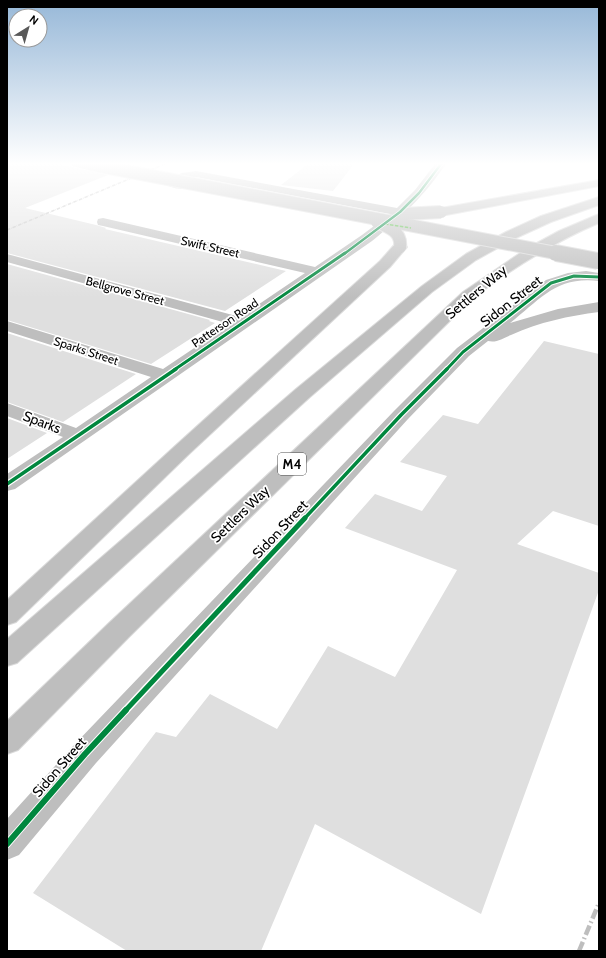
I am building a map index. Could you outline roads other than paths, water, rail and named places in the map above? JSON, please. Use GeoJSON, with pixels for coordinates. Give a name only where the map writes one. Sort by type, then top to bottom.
{"type":"FeatureCollection","features":[{"type":"Feature","properties":{"kind":"main road"},"geometry":{"type":"LineString","coordinates":[[299,209],[383,226]]}},
{"type":"Feature","properties":{"kind":"main road"},"geometry":{"type":"LineString","coordinates":[[7,615],[181,451],[386,264],[400,247],[402,241],[399,235],[384,225],[321,209]]}},
{"type":"Feature","properties":{"kind":"main road"},"geometry":{"type":"LineString","coordinates":[[325,209],[599,260]]}},
{"type":"Feature","properties":{"kind":"main road"},"geometry":{"type":"LineString","coordinates":[[348,209],[599,260]]}},
{"type":"Feature","properties":{"kind":"main road"},"geometry":{"type":"LineString","coordinates":[[351,209],[395,214],[441,212],[459,209]]}},
{"type":"Feature","properties":{"kind":"main road"},"geometry":{"type":"LineString","coordinates":[[383,209],[400,212]]}},
{"type":"Feature","properties":{"kind":"main road","name":"Patterson Road"},"geometry":{"type":"LineString","coordinates":[[7,484],[318,272],[383,226],[403,209]]}},
{"type":"Feature","properties":{"kind":"main road","name":"Settlers Way"},"geometry":{"type":"LineString","coordinates":[[7,655],[303,393],[427,289],[471,257],[511,235],[546,219],[576,209]]}},
{"type":"Feature","properties":{"kind":"main road","name":"Settlers Way"},"geometry":{"type":"LineString","coordinates":[[7,741],[119,630],[468,295],[511,263],[575,227],[599,218]]}},
{"type":"Feature","properties":{"kind":"main road","name":"Swift Street"},"geometry":{"type":"LineString","coordinates":[[103,222],[318,272]]}},
{"type":"Feature","properties":{"kind":"main road"},"geometry":{"type":"LineString","coordinates":[[541,262],[572,244],[599,232]]}},
{"type":"Feature","properties":{"kind":"main road","name":"Bellgrove Street"},"geometry":{"type":"LineString","coordinates":[[7,258],[243,323]]}},
{"type":"Feature","properties":{"kind":"main road","name":"Sidon Street"},"geometry":{"type":"LineString","coordinates":[[7,844],[85,754],[401,415],[463,352],[551,283],[575,275],[599,277]]}},
{"type":"Feature","properties":{"kind":"main road"},"geometry":{"type":"LineString","coordinates":[[468,295],[504,286]]}},
{"type":"Feature","properties":{"kind":"main road","name":"Sidon Street"},"geometry":{"type":"LineString","coordinates":[[463,352],[509,329],[540,318],[599,307]]}},
{"type":"Feature","properties":{"kind":"main road","name":"Sparks Street"},"geometry":{"type":"LineString","coordinates":[[7,326],[165,376]]}},
{"type":"Feature","properties":{"kind":"main road","name":"Sparks"},"geometry":{"type":"LineString","coordinates":[[7,409],[77,435]]}},
{"type":"Feature","properties":{"kind":"railway"},"geometry":{"type":"LineString","coordinates":[[7,230],[58,209]]}},
{"type":"Feature","properties":{"kind":"railway"},"geometry":{"type":"LineString","coordinates":[[579,951],[599,903]]}}]}
